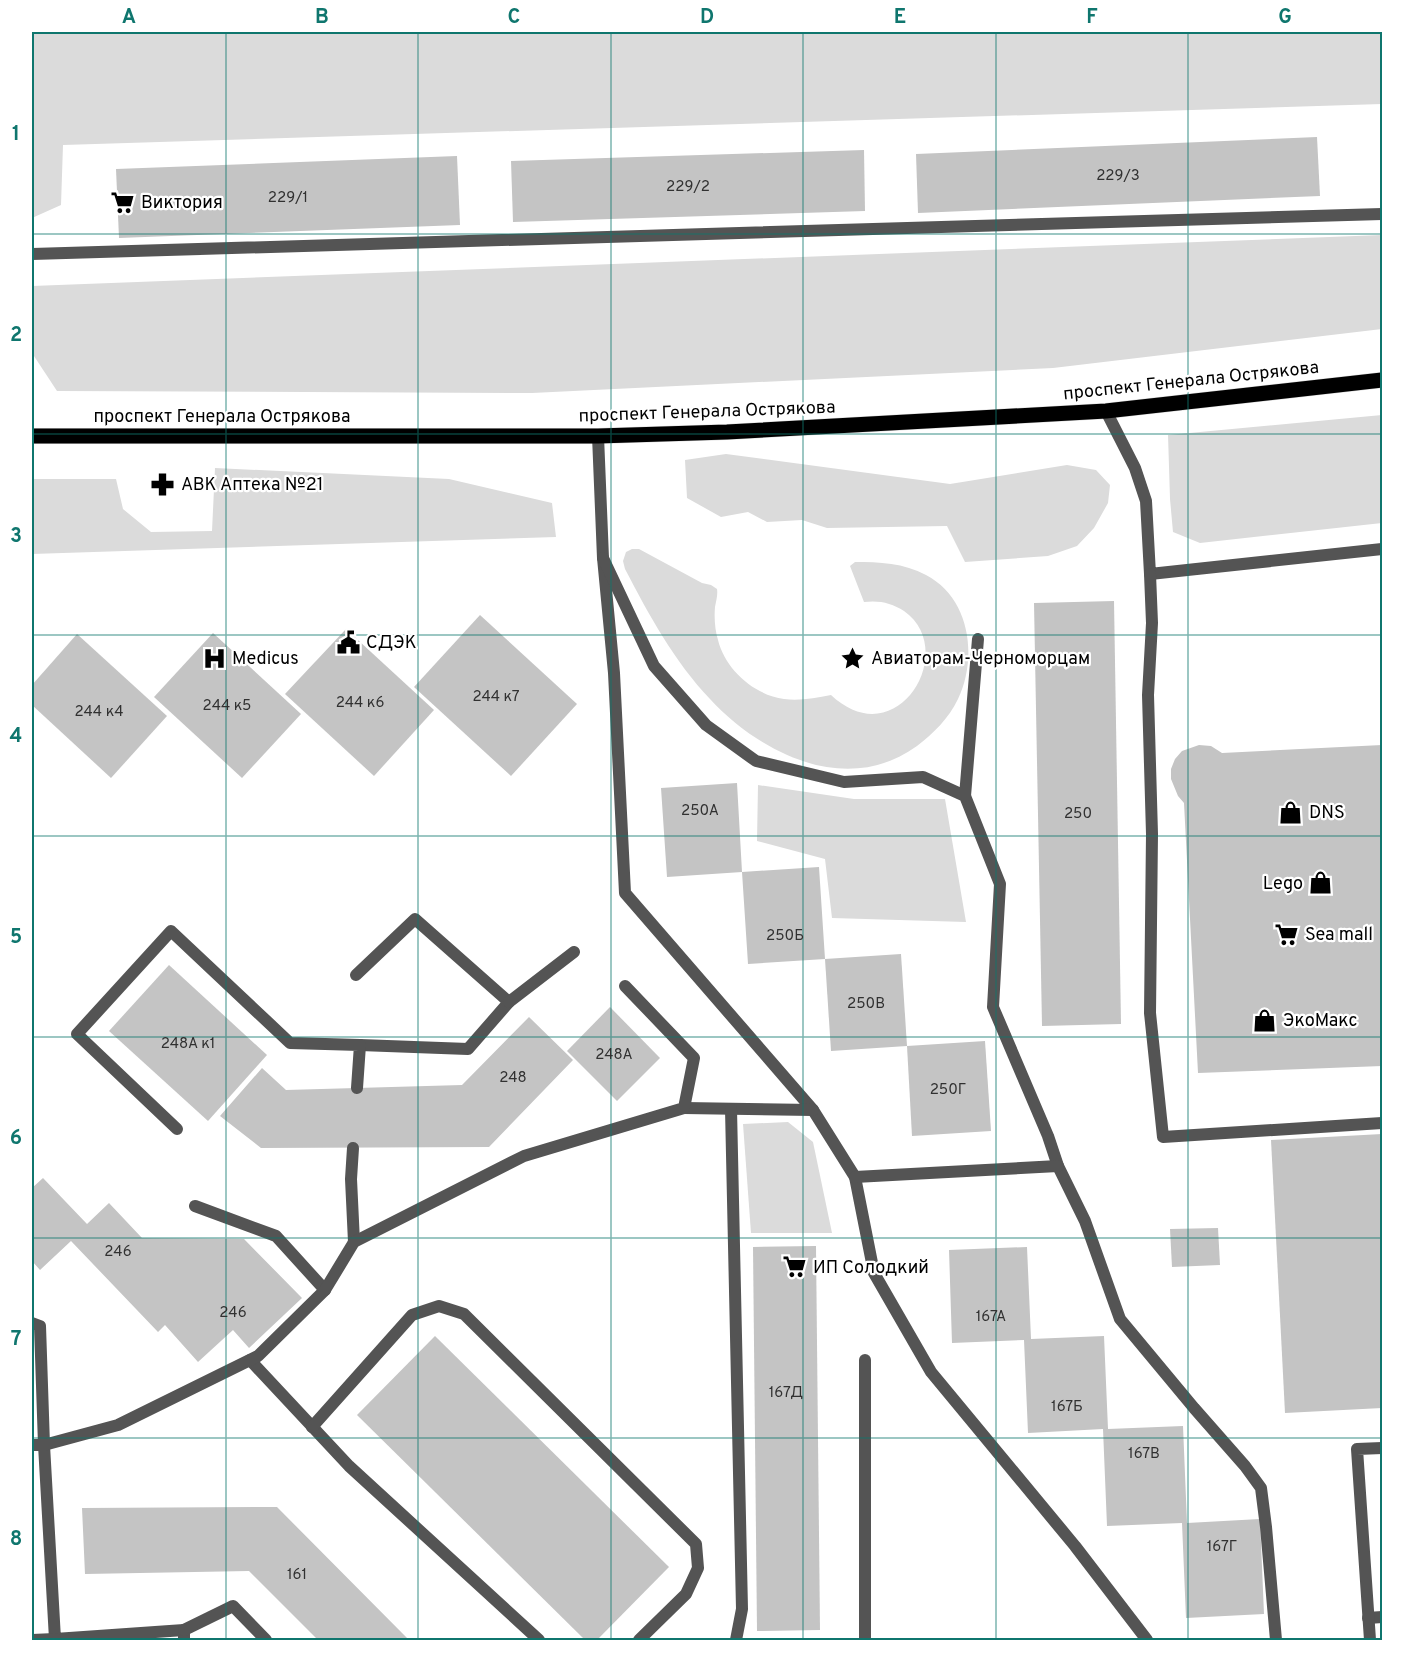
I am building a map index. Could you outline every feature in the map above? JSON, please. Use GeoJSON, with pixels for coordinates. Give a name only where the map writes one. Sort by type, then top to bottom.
{"type":"FeatureCollection","features":[{"type":"Feature","properties":{"kind":"main road","name":"проспект Генерала Острякова"},"geometry":{"type":"LineString","coordinates":[[32,436],[598,436],[727,432],[1106,411],[1383,380]]}},
{"type":"Feature","properties":{"kind":"lane"},"geometry":{"type":"LineString","coordinates":[[32,254],[1383,213]]}},
{"type":"Feature","properties":{"kind":"lane"},"geometry":{"type":"LineString","coordinates":[[1106,411],[1135,468],[1146,501],[1152,623],[1148,695],[1152,834],[1150,1013],[1163,1137],[1383,1123]]}},
{"type":"Feature","properties":{"kind":"lane"},"geometry":{"type":"LineString","coordinates":[[598,436],[603,558],[614,673],[625,893],[813,1110],[855,1177],[874,1273],[931,1372],[1075,1546],[1147,1641]]}},
{"type":"Feature","properties":{"kind":"lane"},"geometry":{"type":"LineString","coordinates":[[1150,574],[1383,549]]}},
{"type":"Feature","properties":{"kind":"lane"},"geometry":{"type":"LineString","coordinates":[[603,558],[654,666],[706,725],[756,761],[844,782],[923,777],[965,796]]}},
{"type":"Feature","properties":{"kind":"lane"},"geometry":{"type":"LineString","coordinates":[[978,639],[965,796],[1000,884],[993,1007],[1059,1166],[1085,1221],[1120,1319],[1245,1466],[1261,1488],[1276,1641]]}},
{"type":"Feature","properties":{"kind":"lane"},"geometry":{"type":"LineString","coordinates":[[356,975],[415,920],[509,1002]]}},
{"type":"Feature","properties":{"kind":"lane"},"geometry":{"type":"LineString","coordinates":[[177,1129],[77,1034],[171,932],[290,1043],[468,1049],[509,1002],[574,952]]}},
{"type":"Feature","properties":{"kind":"lane"},"geometry":{"type":"LineString","coordinates":[[625,986],[694,1058],[684,1108]]}},
{"type":"Feature","properties":{"kind":"lane"},"geometry":{"type":"LineString","coordinates":[[357,1088],[360,1045]]}},
{"type":"Feature","properties":{"kind":"lane"},"geometry":{"type":"LineString","coordinates":[[38,1445],[118,1425],[258,1356],[325,1290],[354,1242],[524,1156],[684,1108],[813,1110]]}},
{"type":"Feature","properties":{"kind":"lane"},"geometry":{"type":"LineString","coordinates":[[731,1109],[742,1609],[735,1641]]}},
{"type":"Feature","properties":{"kind":"lane"},"geometry":{"type":"LineString","coordinates":[[353,1148],[351,1179],[354,1242]]}},
{"type":"Feature","properties":{"kind":"lane"},"geometry":{"type":"LineString","coordinates":[[855,1177],[1059,1166]]}},
{"type":"Feature","properties":{"kind":"lane"},"geometry":{"type":"LineString","coordinates":[[195,1206],[276,1236],[325,1290]]}},
{"type":"Feature","properties":{"kind":"lane"},"geometry":{"type":"LineString","coordinates":[[312,1427],[412,1315],[439,1306],[465,1314],[696,1544],[698,1568],[686,1594],[639,1641]]}},
{"type":"Feature","properties":{"kind":"lane"},"geometry":{"type":"LineString","coordinates":[[32,1323],[40,1326],[38,1445],[55,1639]]}},
{"type":"Feature","properties":{"kind":"lane"},"geometry":{"type":"LineString","coordinates":[[250,1360],[349,1466],[539,1641]]}},
{"type":"Feature","properties":{"kind":"lane"},"geometry":{"type":"LineString","coordinates":[[865,1641],[866,1360]]}},
{"type":"Feature","properties":{"kind":"lane"},"geometry":{"type":"LineString","coordinates":[[1370,1641],[1357,1449],[1383,1448]]}},
{"type":"Feature","properties":{"kind":"lane"},"geometry":{"type":"LineString","coordinates":[[32,1640],[184,1635],[233,1606],[266,1641]]}},
{"type":"Feature","properties":{"kind":"lane"},"geometry":{"type":"LineString","coordinates":[[1368,1618],[1383,1617]]}},
{"type":"Feature","properties":{"kind":"shaded area"},"geometry":{"type":"Polygon","coordinates":[[[32,32],[1382,32],[1382,104],[63,145],[61,205],[32,218],[32,32]]]}},
{"type":"Feature","properties":{"kind":"shaded area"},"geometry":{"type":"Polygon","coordinates":[[[1382,235],[1382,329],[1053,368],[532,393],[57,391],[32,353],[32,286],[1382,235]]]}},
{"type":"Feature","properties":{"kind":"shaded area"},"geometry":{"type":"Polygon","coordinates":[[[1382,415],[1382,523],[1200,543],[1173,532],[1168,435],[1382,415]]]}},
{"type":"Feature","properties":{"kind":"shaded area"},"geometry":{"type":"Polygon","coordinates":[[[726,454],[950,484],[1067,465],[1096,470],[1110,485],[1108,503],[1094,528],[1077,546],[1048,556],[965,562],[947,526],[827,528],[802,520],[767,522],[748,512],[721,517],[687,498],[685,460],[726,454]]]}},
{"type":"Feature","properties":{"kind":"shaded area"},"geometry":{"type":"Polygon","coordinates":[[[215,468],[449,479],[552,503],[556,537],[32,554],[32,479],[116,479],[123,509],[151,532],[212,531],[215,468]]]}},
{"type":"Feature","properties":{"kind":"shaded area"},"geometry":{"type":"Polygon","coordinates":[[[639,549],[717,589],[715,624],[722,651],[734,670],[752,686],[773,697],[784,699],[831,695],[855,711],[878,714],[898,706],[913,691],[923,671],[926,649],[920,628],[904,611],[885,603],[864,602],[850,566],[855,562],[882,563],[918,571],[941,585],[961,613],[966,630],[968,665],[958,699],[945,719],[929,736],[917,746],[890,761],[862,768],[834,768],[806,762],[779,751],[754,737],[731,719],[710,699],[685,669],[653,620],[625,569],[623,561],[626,552],[639,549]]]}},
{"type":"Feature","properties":{"kind":"shaded area"},"geometry":{"type":"Polygon","coordinates":[[[758,785],[854,799],[945,799],[966,922],[832,918],[825,859],[757,841],[758,785]]]}},
{"type":"Feature","properties":{"kind":"shaded area"},"geometry":{"type":"Polygon","coordinates":[[[788,1122],[813,1142],[832,1233],[751,1233],[743,1124],[788,1122]]]}},
{"type":"Feature","properties":{"kind":"building"},"geometry":{"type":"Polygon","coordinates":[[[1317,137],[1320,196],[918,213],[916,154],[1317,137]]]}},
{"type":"Feature","properties":{"kind":"building"},"geometry":{"type":"Polygon","coordinates":[[[864,150],[865,211],[513,222],[511,161],[864,150]]]}},
{"type":"Feature","properties":{"kind":"building"},"geometry":{"type":"Polygon","coordinates":[[[457,156],[460,225],[119,238],[116,169],[457,156]]]}},
{"type":"Feature","properties":{"kind":"building"},"geometry":{"type":"Polygon","coordinates":[[[1114,601],[1121,1024],[1042,1026],[1034,603],[1114,601]]]}},
{"type":"Feature","properties":{"kind":"building"},"geometry":{"type":"Polygon","coordinates":[[[480,615],[577,704],[511,776],[414,687],[480,615]]]}},
{"type":"Feature","properties":{"kind":"building"},"geometry":{"type":"Polygon","coordinates":[[[346,629],[434,710],[374,776],[285,694],[346,629]]]}},
{"type":"Feature","properties":{"kind":"building"},"geometry":{"type":"Polygon","coordinates":[[[213,633],[301,714],[242,778],[154,697],[213,633]]]}},
{"type":"Feature","properties":{"kind":"building"},"geometry":{"type":"Polygon","coordinates":[[[77,634],[167,716],[111,778],[32,705],[32,685],[77,634]]]}},
{"type":"Feature","properties":{"kind":"building","name":"Sea mall"},"geometry":{"type":"Polygon","coordinates":[[[1199,745],[1211,746],[1222,753],[1382,745],[1382,1066],[1198,1073],[1184,803],[1178,796],[1171,779],[1171,769],[1175,759],[1182,751],[1199,745]]]}},
{"type":"Feature","properties":{"kind":"building"},"geometry":{"type":"Polygon","coordinates":[[[737,783],[742,872],[667,877],[661,788],[737,783]]]}},
{"type":"Feature","properties":{"kind":"building"},"geometry":{"type":"Polygon","coordinates":[[[819,867],[825,959],[748,964],[742,872],[819,867]]]}},
{"type":"Feature","properties":{"kind":"building"},"geometry":{"type":"Polygon","coordinates":[[[901,954],[907,1046],[831,1051],[825,959],[901,954]]]}},
{"type":"Feature","properties":{"kind":"building"},"geometry":{"type":"Polygon","coordinates":[[[169,965],[267,1055],[208,1121],[109,1031],[169,965]]]}},
{"type":"Feature","properties":{"kind":"building"},"geometry":{"type":"Polygon","coordinates":[[[610,1007],[660,1058],[617,1101],[567,1051],[610,1007]]]}},
{"type":"Feature","properties":{"kind":"building"},"geometry":{"type":"Polygon","coordinates":[[[529,1017],[573,1060],[489,1147],[261,1148],[220,1116],[262,1068],[286,1090],[462,1085],[529,1017]]]}},
{"type":"Feature","properties":{"kind":"building"},"geometry":{"type":"Polygon","coordinates":[[[985,1041],[991,1131],[912,1136],[907,1046],[985,1041]]]}},
{"type":"Feature","properties":{"kind":"building"},"geometry":{"type":"Polygon","coordinates":[[[1382,1134],[1382,1408],[1285,1413],[1271,1140],[1382,1134]]]}},
{"type":"Feature","properties":{"kind":"building"},"geometry":{"type":"Polygon","coordinates":[[[43,1178],[87,1224],[109,1203],[142,1238],[244,1239],[302,1298],[249,1348],[233,1330],[198,1362],[165,1325],[158,1332],[71,1241],[40,1270],[32,1261],[32,1188],[43,1178]]]}},
{"type":"Feature","properties":{"kind":"building"},"geometry":{"type":"Polygon","coordinates":[[[1218,1228],[1220,1265],[1172,1267],[1170,1229],[1218,1228]]]}},
{"type":"Feature","properties":{"kind":"building"},"geometry":{"type":"Polygon","coordinates":[[[816,1246],[820,1630],[757,1631],[753,1247],[816,1246]]]}},
{"type":"Feature","properties":{"kind":"building"},"geometry":{"type":"Polygon","coordinates":[[[1027,1247],[1031,1339],[1104,1336],[1108,1429],[1183,1426],[1187,1523],[1260,1519],[1264,1614],[1186,1618],[1182,1523],[1107,1526],[1103,1429],[1028,1433],[1024,1340],[952,1343],[949,1250],[1027,1247]]]}},
{"type":"Feature","properties":{"kind":"building"},"geometry":{"type":"Polygon","coordinates":[[[435,1336],[669,1567],[597,1640],[585,1640],[357,1415],[435,1336]]]}},
{"type":"Feature","properties":{"kind":"building"},"geometry":{"type":"Polygon","coordinates":[[[277,1507],[409,1640],[318,1640],[249,1571],[85,1574],[82,1508],[277,1507]]]}},
{"type":"Feature","properties":{"kind":"place","name":"Виктория"},"geometry":{"type":"Point","coordinates":[123,202]}},
{"type":"Feature","properties":{"kind":"place","name":"АВК Аптека №21"},"geometry":{"type":"Point","coordinates":[163,484]}},
{"type":"Feature","properties":{"kind":"place","name":"СДЭК"},"geometry":{"type":"Point","coordinates":[348,642]}},
{"type":"Feature","properties":{"kind":"place","name":"Medicus"},"geometry":{"type":"Point","coordinates":[214,658]}},
{"type":"Feature","properties":{"kind":"place","name":"Авиаторам-Черноморцам"},"geometry":{"type":"Point","coordinates":[853,658]}},
{"type":"Feature","properties":{"kind":"place","name":"DNS"},"geometry":{"type":"Point","coordinates":[1291,812]}},
{"type":"Feature","properties":{"kind":"place","name":"Lego"},"geometry":{"type":"Point","coordinates":[1321,883]}},
{"type":"Feature","properties":{"kind":"place","name":"Sea mall"},"geometry":{"type":"Point","coordinates":[1287,934]}},
{"type":"Feature","properties":{"kind":"place","name":"ЭкоМакс"},"geometry":{"type":"Point","coordinates":[1265,1020]}},
{"type":"Feature","properties":{"kind":"place","name":"ИП Солодкий"},"geometry":{"type":"Point","coordinates":[795,1267]}}]}
